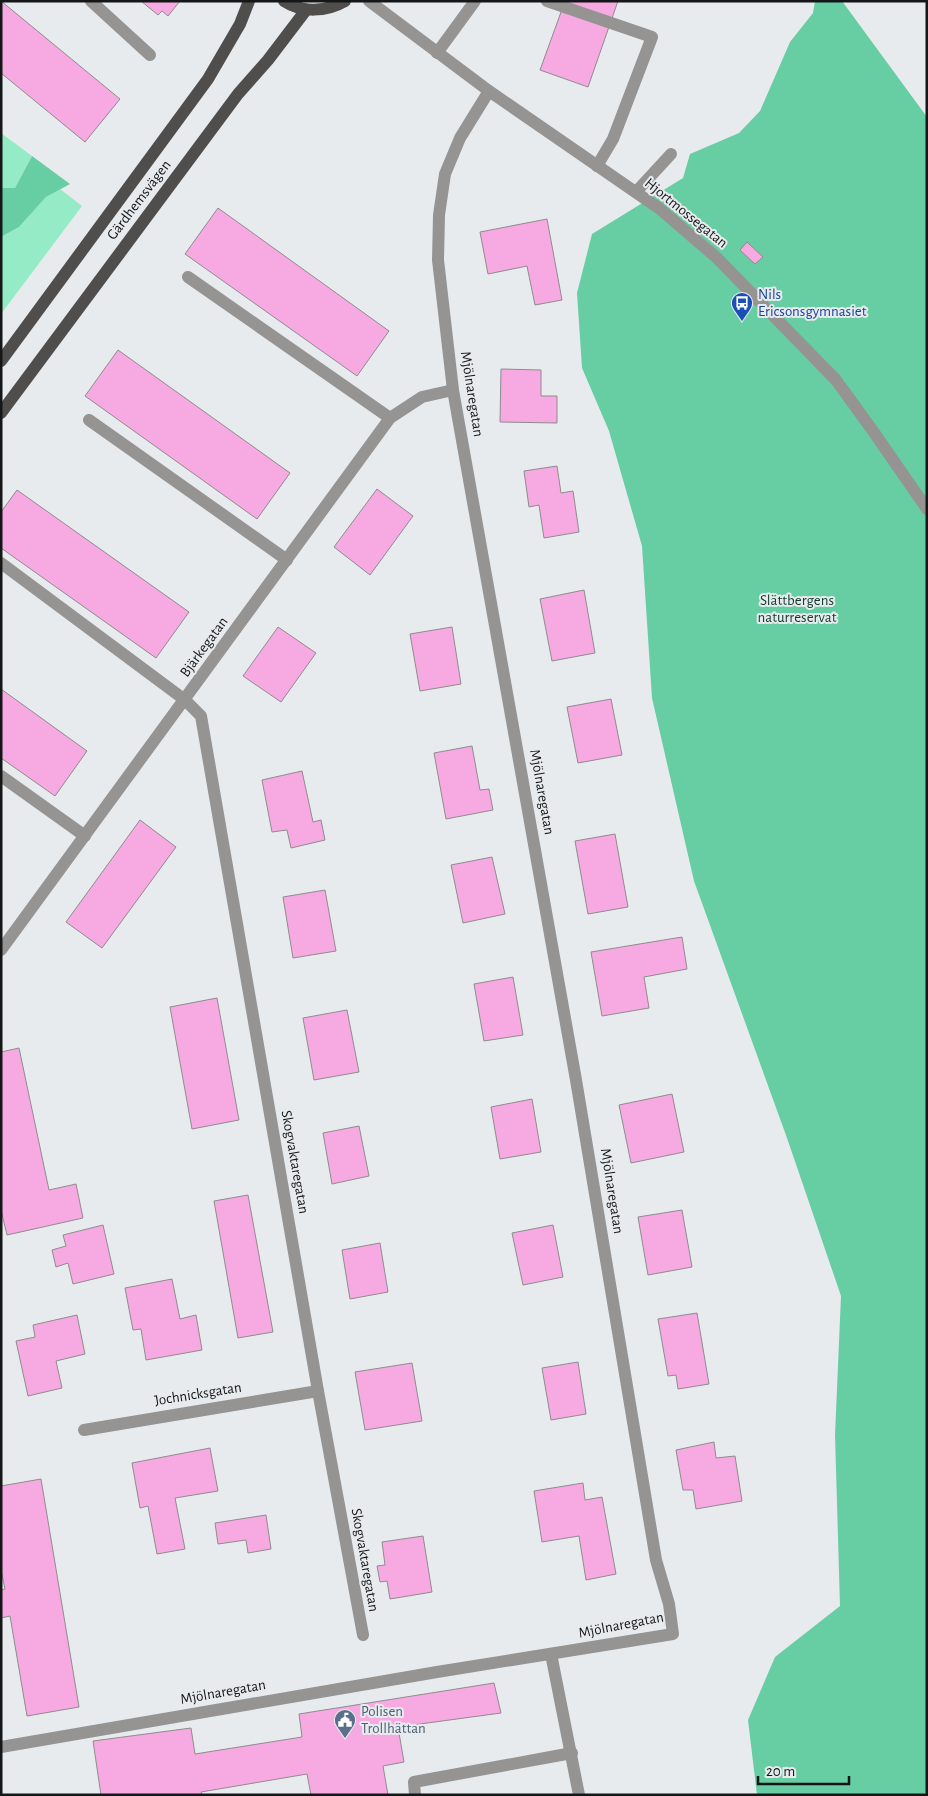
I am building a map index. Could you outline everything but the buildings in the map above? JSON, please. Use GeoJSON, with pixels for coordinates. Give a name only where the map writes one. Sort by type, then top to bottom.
{"type":"FeatureCollection","features":[{"type":"Feature","properties":{"kind":"main road","name":"Gärdhemsvägen"},"geometry":{"type":"LineString","coordinates":[[1,361],[208,79],[240,24],[250,1]]}},
{"type":"Feature","properties":{"kind":"main road"},"geometry":{"type":"LineString","coordinates":[[284,1],[296,8],[306,10],[325,9],[345,1]]}},
{"type":"Feature","properties":{"kind":"main road","name":"Gärdhemsvägen"},"geometry":{"type":"LineString","coordinates":[[1,413],[238,94],[268,60],[306,10]]}},
{"type":"Feature","properties":{"kind":"street"},"geometry":{"type":"LineString","coordinates":[[90,1],[150,55]]}},
{"type":"Feature","properties":{"kind":"street","name":"Hjortmossegatan"},"geometry":{"type":"LineString","coordinates":[[369,1],[489,91],[660,209],[720,261],[836,380],[927,508]]}},
{"type":"Feature","properties":{"kind":"street"},"geometry":{"type":"LineString","coordinates":[[438,53],[475,1]]}},
{"type":"Feature","properties":{"kind":"street"},"geometry":{"type":"LineString","coordinates":[[547,1],[652,37],[613,139],[597,166]]}},
{"type":"Feature","properties":{"kind":"street","name":"Mjölnaregatan"},"geometry":{"type":"LineString","coordinates":[[1,1747],[437,1672],[672,1634],[670,1604],[656,1560],[576,1080],[453,390],[438,260],[439,215],[445,174],[460,138],[489,91]]}},
{"type":"Feature","properties":{"kind":"street"},"geometry":{"type":"LineString","coordinates":[[636,192],[671,154]]}},
{"type":"Feature","properties":{"kind":"street"},"geometry":{"type":"LineString","coordinates":[[188,277],[390,418]]}},
{"type":"Feature","properties":{"kind":"street","name":"Bjärkegatan"},"geometry":{"type":"LineString","coordinates":[[1,950],[390,418],[422,397],[453,390]]}},
{"type":"Feature","properties":{"kind":"street"},"geometry":{"type":"LineString","coordinates":[[88,420],[287,560]]}},
{"type":"Feature","properties":{"kind":"street","name":"Skogvaktaregatan"},"geometry":{"type":"LineString","coordinates":[[1,563],[185,700],[201,716],[362,1635]]}},
{"type":"Feature","properties":{"kind":"street"},"geometry":{"type":"LineString","coordinates":[[1,776],[85,836]]}},
{"type":"Feature","properties":{"kind":"street","name":"Jochnicksgatan"},"geometry":{"type":"LineString","coordinates":[[84,1430],[318,1391]]}},
{"type":"Feature","properties":{"kind":"street"},"geometry":{"type":"LineString","coordinates":[[551,1654],[579,1795]]}},
{"type":"Feature","properties":{"kind":"street"},"geometry":{"type":"LineString","coordinates":[[415,1795],[414,1782],[572,1753]]}},
{"type":"Feature","properties":{"kind":"green space","name":"Slättbergens naturreservat"},"geometry":{"type":"Polygon","coordinates":[[[815,1],[842,1],[927,117],[927,1795],[757,1795],[748,1720],[775,1657],[840,1606],[835,1435],[841,1296],[787,1138],[694,881],[652,698],[642,546],[609,431],[582,368],[577,293],[592,234],[683,178],[690,154],[739,133],[760,111],[790,42],[813,13],[815,1]]]}},
{"type":"Feature","properties":{"kind":"green space"},"geometry":{"type":"Polygon","coordinates":[[[1,133],[32,156],[15,188],[1,188],[1,133]]]}},
{"type":"Feature","properties":{"kind":"green space"},"geometry":{"type":"Polygon","coordinates":[[[32,156],[70,184],[46,197],[19,227],[1,237],[1,188],[15,188],[32,156]]]}},
{"type":"Feature","properties":{"kind":"green space"},"geometry":{"type":"Polygon","coordinates":[[[60,189],[82,206],[1,314],[1,237],[19,227],[46,197],[60,189]]]}},
{"type":"Feature","properties":{"kind":"place","name":"Nils Ericsonsgymnasiet"},"geometry":{"type":"Point","coordinates":[742,322]}},
{"type":"Feature","properties":{"kind":"place","name":"Polisen Trollhättan"},"geometry":{"type":"Point","coordinates":[345,1739]}}]}
